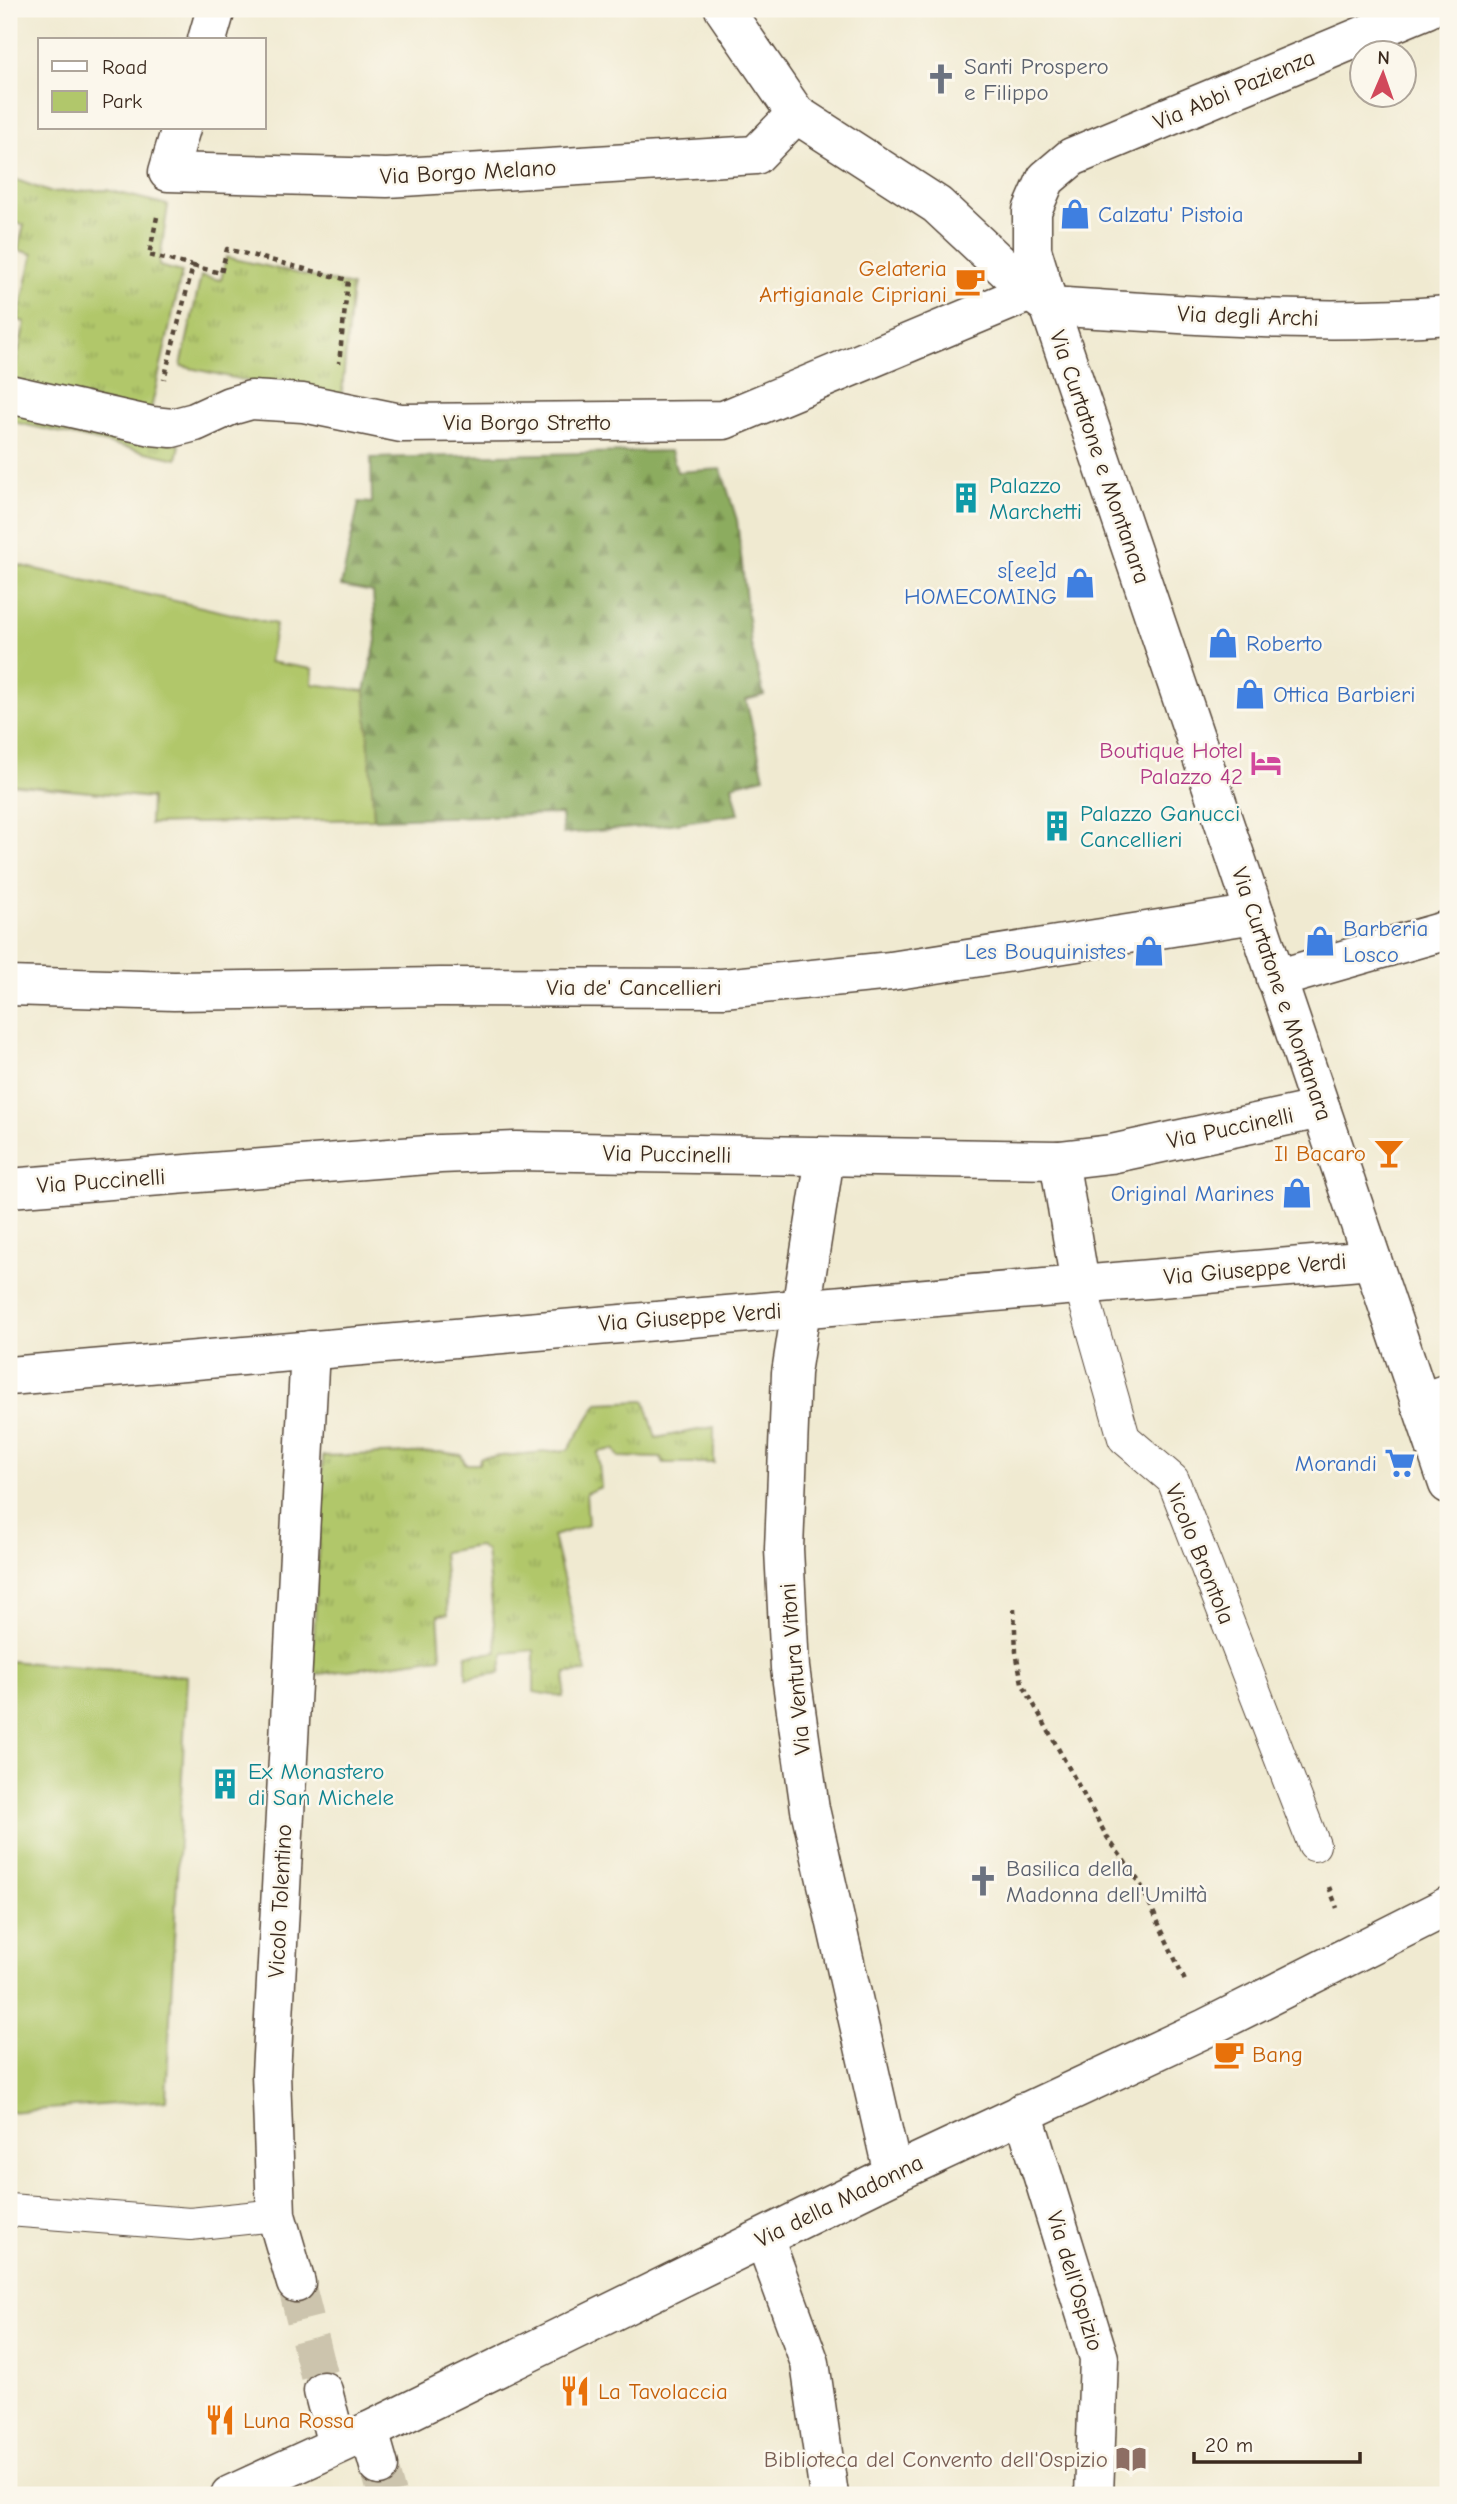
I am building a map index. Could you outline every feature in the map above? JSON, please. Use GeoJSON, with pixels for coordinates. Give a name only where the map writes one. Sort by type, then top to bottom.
{"type":"FeatureCollection","features":[{"type":"Feature","properties":{"kind":"street"},"geometry":{"type":"LineString","coordinates":[[208,38],[216,9]]}},
{"type":"Feature","properties":{"kind":"street","name":"Via Abbi Pazienza"},"geometry":{"type":"LineString","coordinates":[[1046,179],[1072,157],[1427,9]]}},
{"type":"Feature","properties":{"kind":"street"},"geometry":{"type":"LineString","coordinates":[[731,20],[796,114]]}},
{"type":"Feature","properties":{"kind":"street","name":"Via Curtatone e Montanara"},"geometry":{"type":"LineString","coordinates":[[796,114],[937,205],[1040,299]]}},
{"type":"Feature","properties":{"kind":"street","name":"Via Borgo Melano"},"geometry":{"type":"LineString","coordinates":[[168,172],[387,177],[756,155],[796,114]]}},
{"type":"Feature","properties":{"kind":"street"},"geometry":{"type":"LineString","coordinates":[[168,172],[180,130]]}},
{"type":"Feature","properties":{"kind":"street","name":"Via Curtatone e Montanara"},"geometry":{"type":"LineString","coordinates":[[1046,179],[1032,211],[1032,250],[1040,299],[1255,914],[1372,1260],[1434,1398],[1448,1484]]}},
{"type":"Feature","properties":{"kind":"street","name":"Via degli Archi"},"geometry":{"type":"LineString","coordinates":[[1040,299],[1250,317],[1346,319],[1448,315]]}},
{"type":"Feature","properties":{"kind":"street","name":"Via Borgo Stretto"},"geometry":{"type":"LineString","coordinates":[[9,394],[152,426],[172,428],[195,422],[230,405],[251,400],[303,402],[401,423],[724,420],[1040,299]]}},
{"type":"Feature","properties":{"kind":"street","name":"Via de' Cancellieri"},"geometry":{"type":"LineString","coordinates":[[9,986],[174,991],[441,987],[723,988],[891,971],[1255,914]]}},
{"type":"Feature","properties":{"kind":"street"},"geometry":{"type":"LineString","coordinates":[[1276,979],[1448,930]]}},
{"type":"Feature","properties":{"kind":"street","name":"Via Puccinelli"},"geometry":{"type":"LineString","coordinates":[[9,1188],[516,1151],[1059,1160],[1111,1154],[1321,1109]]}},
{"type":"Feature","properties":{"kind":"street","name":"Via Ventura Vitoni"},"geometry":{"type":"LineString","coordinates":[[825,1157],[791,1373],[784,1549],[790,1668],[810,1809],[892,2174]]}},
{"type":"Feature","properties":{"kind":"street","name":"Vicolo Brontola"},"geometry":{"type":"LineString","coordinates":[[1059,1160],[1080,1284]]}},
{"type":"Feature","properties":{"kind":"street","name":"Via Giuseppe Verdi"},"geometry":{"type":"LineString","coordinates":[[9,1376],[1372,1260]]}},
{"type":"Feature","properties":{"kind":"street","name":"Vicolo Tolentino"},"geometry":{"type":"LineString","coordinates":[[296,2283],[276,2215],[271,2074],[310,1350]]}},
{"type":"Feature","properties":{"kind":"street","name":"Via della Madonna"},"geometry":{"type":"LineString","coordinates":[[230,2495],[362,2447],[892,2174],[1206,2028],[1448,1906]]}},
{"type":"Feature","properties":{"kind":"street","name":"Via dell'Ospizio"},"geometry":{"type":"LineString","coordinates":[[1023,2112],[1099,2358],[1094,2495]]}},
{"type":"Feature","properties":{"kind":"street"},"geometry":{"type":"LineString","coordinates":[[764,2238],[810,2363],[829,2495]]}},
{"type":"Feature","properties":{"kind":"street"},"geometry":{"type":"LineString","coordinates":[[323,2391],[362,2447]]}},
{"type":"Feature","properties":{"kind":"lane","name":"Vicolo Brontola"},"geometry":{"type":"LineString","coordinates":[[1080,1284],[1124,1438],[1173,1480],[1314,1845]]}},
{"type":"Feature","properties":{"kind":"lane"},"geometry":{"type":"LineString","coordinates":[[9,2210],[190,2224],[276,2215]]}},
{"type":"Feature","properties":{"kind":"path"},"geometry":{"type":"LineString","coordinates":[[168,172],[149,255],[221,273],[227,250],[348,279],[333,409]]}},
{"type":"Feature","properties":{"kind":"path"},"geometry":{"type":"LineString","coordinates":[[152,426],[193,266]]}},
{"type":"Feature","properties":{"kind":"path"},"geometry":{"type":"LineString","coordinates":[[1014,1608],[1016,1652],[1022,1683],[1107,1838],[1140,1883],[1206,2028]]}},
{"type":"Feature","properties":{"kind":"path"},"geometry":{"type":"LineString","coordinates":[[1314,1845],[1354,1955]]}},
{"type":"Feature","properties":{"kind":"green space"},"geometry":{"type":"Polygon","coordinates":[[[9,177],[49,192],[107,190],[168,205],[159,266],[182,272],[150,414],[13,379],[25,322],[18,320],[33,254],[18,250],[24,225],[9,221],[9,177]]]}},
{"type":"Feature","properties":{"kind":"green space"},"geometry":{"type":"Polygon","coordinates":[[[226,257],[352,286],[341,402],[181,366],[201,276],[221,280],[226,257]]]}},
{"type":"Feature","properties":{"kind":"green space"},"geometry":{"type":"Polygon","coordinates":[[[9,406],[180,445],[177,459],[9,421],[9,406]]]}},
{"type":"Feature","properties":{"kind":"green space"},"geometry":{"type":"Polygon","coordinates":[[[671,451],[677,472],[721,469],[737,520],[751,644],[764,695],[746,700],[764,777],[732,785],[739,814],[656,826],[563,834],[561,814],[374,819],[365,691],[376,641],[373,592],[341,586],[359,502],[372,503],[371,458],[671,451]]]}},
{"type":"Feature","properties":{"kind":"green space"},"geometry":{"type":"Polygon","coordinates":[[[9,563],[276,624],[269,662],[313,669],[312,684],[365,691],[374,819],[150,824],[151,798],[9,784],[9,563]]]}},
{"type":"Feature","properties":{"kind":"green space"},"geometry":{"type":"Polygon","coordinates":[[[645,1401],[656,1438],[714,1427],[714,1463],[663,1463],[661,1458],[619,1457],[614,1449],[598,1452],[601,1487],[586,1493],[588,1525],[553,1536],[586,1672],[566,1673],[563,1697],[534,1692],[534,1650],[504,1653],[500,1673],[466,1678],[466,1655],[497,1652],[486,1551],[479,1546],[443,1552],[448,1614],[438,1615],[441,1657],[312,1675],[323,1456],[440,1452],[461,1455],[465,1464],[479,1464],[480,1458],[568,1450],[598,1403],[645,1401]]]}},
{"type":"Feature","properties":{"kind":"green space"},"geometry":{"type":"Polygon","coordinates":[[[9,1661],[187,1676],[166,2100],[9,2112],[9,1661]]]}},
{"type":"Feature","properties":{"kind":"tunnel"},"geometry":{"type":"LineString","coordinates":[[296,2283],[323,2391]]}},
{"type":"Feature","properties":{"kind":"tunnel"},"geometry":{"type":"LineString","coordinates":[[379,2466],[387,2495]]}},
{"type":"Feature","properties":{"kind":"place","name":"Santi Prospero e Filippo"},"geometry":{"type":"Point","coordinates":[941,79]}},
{"type":"Feature","properties":{"kind":"place","name":"Calzatu' Pistoia"},"geometry":{"type":"Point","coordinates":[1075,214]}},
{"type":"Feature","properties":{"kind":"place","name":"Gelateria Artigianale Cipriani"},"geometry":{"type":"Point","coordinates":[970,281]}},
{"type":"Feature","properties":{"kind":"place","name":"Palazzo Marchetti"},"geometry":{"type":"Point","coordinates":[966,498]}},
{"type":"Feature","properties":{"kind":"place","name":"s[ee]d HOMECOMING"},"geometry":{"type":"Point","coordinates":[1080,583]}},
{"type":"Feature","properties":{"kind":"place","name":"Roberto"},"geometry":{"type":"Point","coordinates":[1223,643]}},
{"type":"Feature","properties":{"kind":"place","name":"Ottica Barbieri"},"geometry":{"type":"Point","coordinates":[1250,694]}},
{"type":"Feature","properties":{"kind":"place","name":"Boutique Hotel Palazzo 42"},"geometry":{"type":"Point","coordinates":[1266,763]}},
{"type":"Feature","properties":{"kind":"place","name":"Palazzo Ganucci Cancellieri"},"geometry":{"type":"Point","coordinates":[1057,826]}},
{"type":"Feature","properties":{"kind":"place","name":"Barberia Losco"},"geometry":{"type":"Point","coordinates":[1320,941]}},
{"type":"Feature","properties":{"kind":"place","name":"Les Bouquinistes"},"geometry":{"type":"Point","coordinates":[1149,951]}},
{"type":"Feature","properties":{"kind":"place","name":"Il Bacaro"},"geometry":{"type":"Point","coordinates":[1389,1153]}},
{"type":"Feature","properties":{"kind":"place","name":"Original Marines"},"geometry":{"type":"Point","coordinates":[1297,1193]}},
{"type":"Feature","properties":{"kind":"place","name":"Morandi"},"geometry":{"type":"Point","coordinates":[1400,1463]}},
{"type":"Feature","properties":{"kind":"place","name":"Ex Monastero di San Michele"},"geometry":{"type":"Point","coordinates":[225,1784]}},
{"type":"Feature","properties":{"kind":"place","name":"Basilica della Madonna dell'Umiltà"},"geometry":{"type":"Point","coordinates":[983,1881]}},
{"type":"Feature","properties":{"kind":"place","name":"Bang"},"geometry":{"type":"Point","coordinates":[1229,2054]}},
{"type":"Feature","properties":{"kind":"place","name":"La Tavolaccia"},"geometry":{"type":"Point","coordinates":[575,2391]}},
{"type":"Feature","properties":{"kind":"place","name":"Luna Rossa"},"geometry":{"type":"Point","coordinates":[220,2420]}},
{"type":"Feature","properties":{"kind":"place","name":"Biblioteca del Convento dell'Ospizio"},"geometry":{"type":"Point","coordinates":[1131,2459]}}]}
